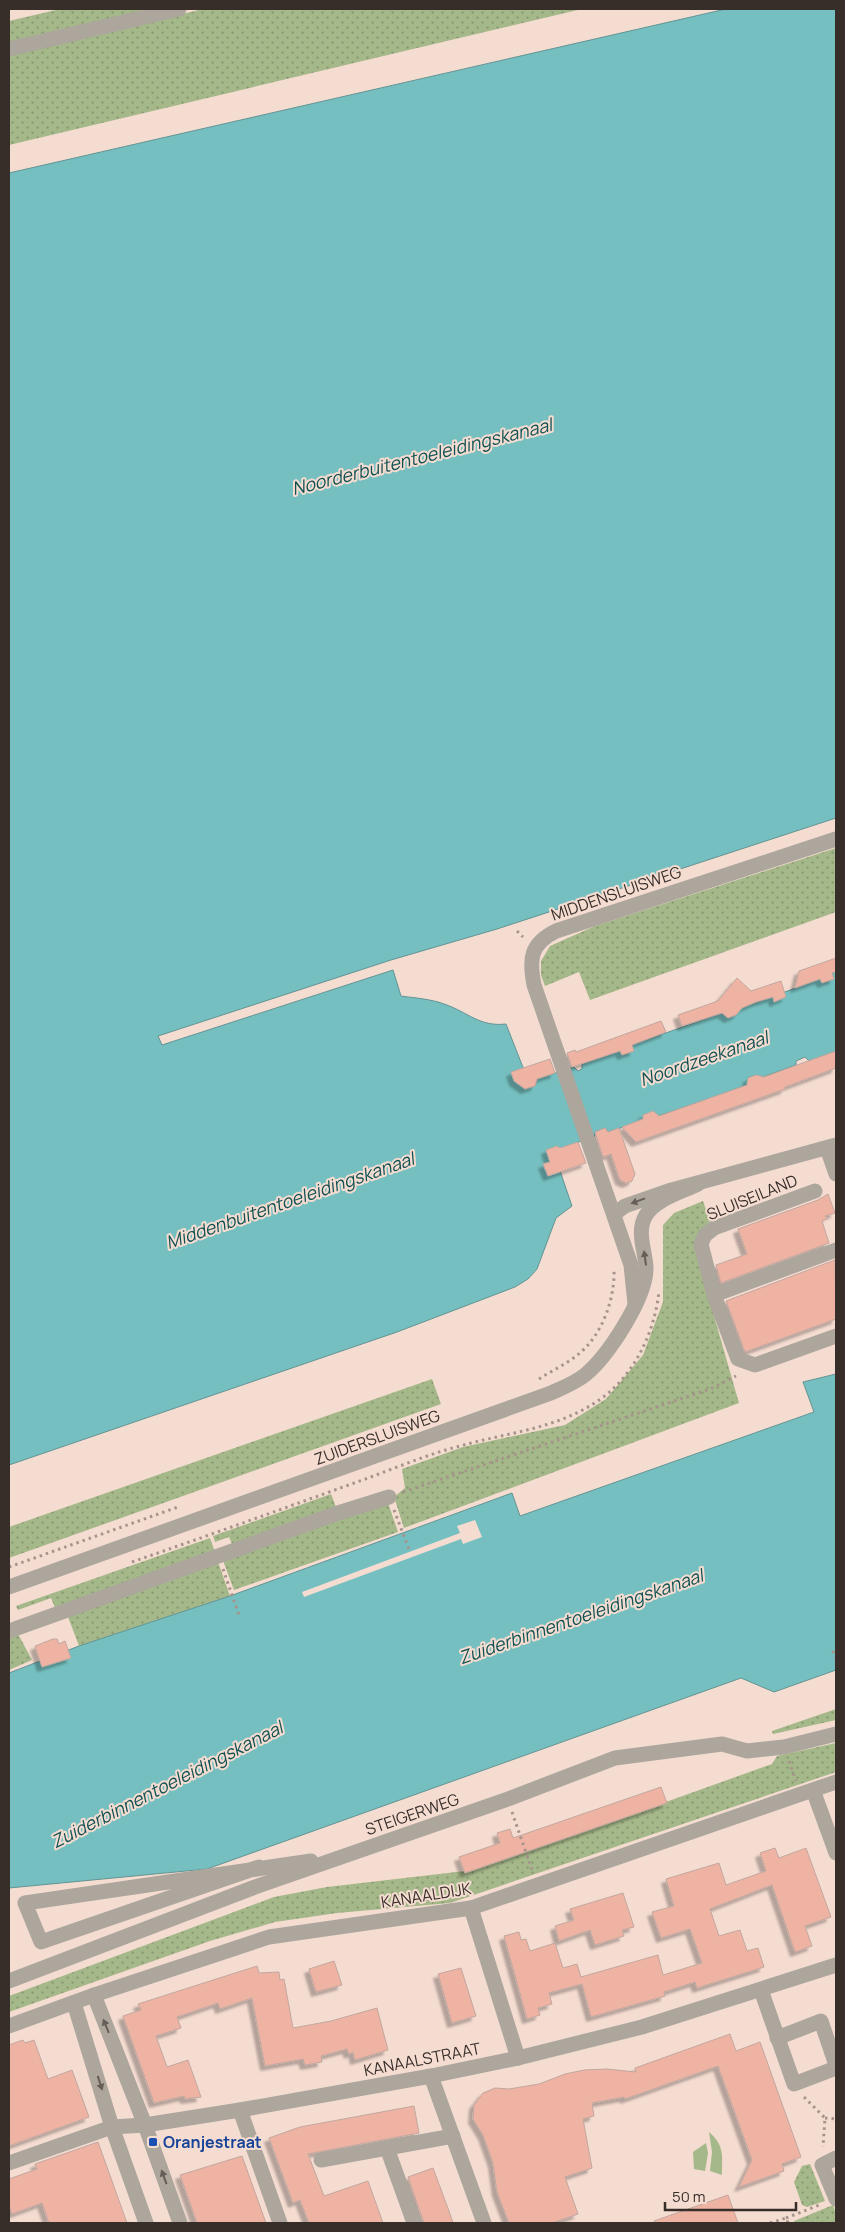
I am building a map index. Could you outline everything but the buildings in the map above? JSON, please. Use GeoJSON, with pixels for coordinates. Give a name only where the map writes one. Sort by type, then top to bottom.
{"type":"FeatureCollection","features":[{"type":"Feature","properties":{"kind":"street"},"geometry":{"type":"LineString","coordinates":[[9,50],[179,9]]}},
{"type":"Feature","properties":{"kind":"street","name":"MIDDENSLUISWEG"},"geometry":{"type":"LineString","coordinates":[[615,1219],[607,1201],[596,1162],[534,985],[530,961],[536,945],[544,937],[556,931],[836,839]]}},
{"type":"Feature","properties":{"kind":"street","name":"SLUISEILAND"},"geometry":{"type":"LineString","coordinates":[[615,1219],[626,1206],[668,1191],[832,1147],[836,1174]]}},
{"type":"Feature","properties":{"kind":"street","name":"SLUISEILAND"},"geometry":{"type":"LineString","coordinates":[[643,1223],[651,1209],[698,1184]]}},
{"type":"Feature","properties":{"kind":"street","name":"SLUISEILAND"},"geometry":{"type":"LineString","coordinates":[[756,1365],[738,1359],[714,1295],[700,1244],[705,1235],[714,1228],[815,1191]]}},
{"type":"Feature","properties":{"kind":"street"},"geometry":{"type":"LineString","coordinates":[[615,1219],[643,1223],[641,1230],[646,1267],[645,1282],[635,1304],[631,1265],[615,1219]]}},
{"type":"Feature","properties":{"kind":"street"},"geometry":{"type":"LineString","coordinates":[[714,1295],[836,1250]]}},
{"type":"Feature","properties":{"kind":"street","name":"ZUIDERSLUISWEG"},"geometry":{"type":"LineString","coordinates":[[9,1588],[551,1393],[584,1376],[610,1349],[635,1304]]}},
{"type":"Feature","properties":{"kind":"street"},"geometry":{"type":"LineString","coordinates":[[756,1365],[836,1336]]}},
{"type":"Feature","properties":{"kind":"street"},"geometry":{"type":"LineString","coordinates":[[9,1631],[329,1516],[389,1497]]}},
{"type":"Feature","properties":{"kind":"street","name":"STEIGERWEG"},"geometry":{"type":"LineString","coordinates":[[9,1981],[254,1887],[508,1799],[615,1758],[722,1744],[747,1751],[764,1750],[836,1734]]}},
{"type":"Feature","properties":{"kind":"street","name":"KANAALDIJK"},"geometry":{"type":"LineString","coordinates":[[9,2026],[94,1995],[269,1937],[471,1908],[836,1782]]}},
{"type":"Feature","properties":{"kind":"street"},"geometry":{"type":"LineString","coordinates":[[813,1790],[836,1853]]}},
{"type":"Feature","properties":{"kind":"street"},"geometry":{"type":"LineString","coordinates":[[259,1867],[41,1942],[25,1902],[259,1867],[342,1856]]}},
{"type":"Feature","properties":{"kind":"street"},"geometry":{"type":"LineString","coordinates":[[471,1908],[518,2058]]}},
{"type":"Feature","properties":{"kind":"street","name":"KANAALSTRAAT"},"geometry":{"type":"LineString","coordinates":[[9,2163],[112,2127],[145,2125],[240,2110],[431,2076],[518,2058],[642,2027],[836,1965]]}},
{"type":"Feature","properties":{"kind":"street"},"geometry":{"type":"LineString","coordinates":[[761,1990],[794,2084],[836,2068]]}},
{"type":"Feature","properties":{"kind":"street"},"geometry":{"type":"LineString","coordinates":[[94,1995],[145,2125],[180,2223]]}},
{"type":"Feature","properties":{"kind":"street"},"geometry":{"type":"LineString","coordinates":[[74,2003],[112,2127],[146,2223]]}},
{"type":"Feature","properties":{"kind":"street"},"geometry":{"type":"LineString","coordinates":[[777,2038],[821,2021],[836,2064]]}},
{"type":"Feature","properties":{"kind":"street"},"geometry":{"type":"LineString","coordinates":[[431,2076],[484,2223]]}},
{"type":"Feature","properties":{"kind":"street"},"geometry":{"type":"LineString","coordinates":[[240,2110],[280,2223]]}},
{"type":"Feature","properties":{"kind":"street"},"geometry":{"type":"LineString","coordinates":[[321,2160],[453,2136]]}},
{"type":"Feature","properties":{"kind":"street"},"geometry":{"type":"LineString","coordinates":[[387,2148],[414,2223]]}},
{"type":"Feature","properties":{"kind":"street"},"geometry":{"type":"LineString","coordinates":[[833,2160],[822,2165],[836,2199]]}},
{"type":"Feature","properties":{"kind":"path"},"geometry":{"type":"LineString","coordinates":[[517,931],[523,937]]}},
{"type":"Feature","properties":{"kind":"path"},"geometry":{"type":"LineString","coordinates":[[532,1383],[578,1356],[593,1337],[608,1314],[613,1294],[613,1266]]}},
{"type":"Feature","properties":{"kind":"path"},"geometry":{"type":"LineString","coordinates":[[123,1565],[460,1446],[559,1422],[586,1409],[616,1385],[645,1344],[653,1322],[660,1285]]}},
{"type":"Feature","properties":{"kind":"path"},"geometry":{"type":"LineString","coordinates":[[410,1552],[389,1497],[710,1390],[756,1365]]}},
{"type":"Feature","properties":{"kind":"path"},"geometry":{"type":"LineString","coordinates":[[9,1567],[186,1505]]}},
{"type":"Feature","properties":{"kind":"path"},"geometry":{"type":"LineString","coordinates":[[222,1567],[240,1618]]}},
{"type":"Feature","properties":{"kind":"path"},"geometry":{"type":"LineString","coordinates":[[833,1651],[836,1659]]}},
{"type":"Feature","properties":{"kind":"path"},"geometry":{"type":"LineString","coordinates":[[788,1759],[795,1780]]}},
{"type":"Feature","properties":{"kind":"path"},"geometry":{"type":"LineString","coordinates":[[508,1799],[537,1885]]}},
{"type":"Feature","properties":{"kind":"path"},"geometry":{"type":"LineString","coordinates":[[796,2083],[805,2099],[825,2118],[836,2120]]}},
{"type":"Feature","properties":{"kind":"path"},"geometry":{"type":"LineString","coordinates":[[825,2118],[823,2145],[833,2160]]}},
{"type":"Feature","properties":{"kind":"path"},"geometry":{"type":"LineString","coordinates":[[770,2223],[836,2199]]}},
{"type":"Feature","properties":{"kind":"path"},"geometry":{"type":"LineString","coordinates":[[786,2218],[788,2223]]}},
{"type":"Feature","properties":{"kind":"green space"},"geometry":{"type":"Polygon","coordinates":[[[60,9],[153,9],[9,44],[9,21],[60,9]]]}},
{"type":"Feature","properties":{"kind":"green space"},"geometry":{"type":"Polygon","coordinates":[[[203,9],[582,9],[9,145],[9,55],[203,9]]]}},
{"type":"Feature","properties":{"kind":"green space"},"geometry":{"type":"Polygon","coordinates":[[[836,848],[836,912],[590,1000],[579,972],[545,986],[541,975],[541,961],[550,946],[595,926],[836,848]]]}},
{"type":"Feature","properties":{"kind":"green space"},"geometry":{"type":"Polygon","coordinates":[[[703,1201],[710,1221],[697,1235],[696,1253],[739,1403],[404,1528],[394,1497],[405,1488],[402,1469],[463,1447],[565,1425],[606,1399],[643,1355],[663,1302],[663,1225],[674,1213],[703,1201]]]}},
{"type":"Feature","properties":{"kind":"green space"},"geometry":{"type":"Polygon","coordinates":[[[432,1379],[441,1404],[9,1558],[9,1527],[432,1379]]]}},
{"type":"Feature","properties":{"kind":"green space"},"geometry":{"type":"Polygon","coordinates":[[[331,1494],[336,1507],[232,1544],[229,1537],[215,1542],[213,1536],[331,1494]]]}},
{"type":"Feature","properties":{"kind":"green space"},"geometry":{"type":"Polygon","coordinates":[[[387,1500],[398,1532],[234,1590],[222,1558],[387,1500]]]}},
{"type":"Feature","properties":{"kind":"green space"},"geometry":{"type":"Polygon","coordinates":[[[210,1538],[215,1552],[55,1608],[51,1598],[18,1610],[16,1606],[210,1538]]]}},
{"type":"Feature","properties":{"kind":"green space"},"geometry":{"type":"Polygon","coordinates":[[[217,1559],[230,1596],[79,1646],[67,1614],[217,1559]]]}},
{"type":"Feature","properties":{"kind":"green space"},"geometry":{"type":"Polygon","coordinates":[[[17,1632],[32,1660],[9,1670],[9,1635],[17,1632]]]}},
{"type":"Feature","properties":{"kind":"green space"},"geometry":{"type":"Polygon","coordinates":[[[836,1709],[836,1720],[773,1734],[772,1731],[836,1709]]]}},
{"type":"Feature","properties":{"kind":"green space"},"geometry":{"type":"Polygon","coordinates":[[[836,1743],[836,1772],[450,1903],[337,1913],[275,1922],[210,1941],[9,2012],[9,1996],[274,1897],[327,1887],[465,1871],[498,1862],[772,1764],[777,1756],[836,1743]]]}},
{"type":"Feature","properties":{"kind":"green space"},"geometry":{"type":"Polygon","coordinates":[[[709,2132],[718,2142],[722,2152],[722,2175],[710,2171],[712,2152],[709,2132]]]}},
{"type":"Feature","properties":{"kind":"green space"},"geometry":{"type":"Polygon","coordinates":[[[706,2143],[708,2153],[705,2171],[694,2169],[693,2152],[706,2143]]]}},
{"type":"Feature","properties":{"kind":"green space"},"geometry":{"type":"Polygon","coordinates":[[[810,2164],[825,2201],[807,2207],[802,2205],[794,2182],[802,2166],[810,2164]]]}},
{"type":"Feature","properties":{"kind":"green space"},"geometry":{"type":"Polygon","coordinates":[[[833,2205],[836,2223],[795,2223],[794,2221],[833,2205]]]}},
{"type":"Feature","properties":{"kind":"water"},"geometry":{"type":"Polygon","coordinates":[[[726,9],[836,9],[836,818],[497,929],[391,960],[158,1036],[162,1045],[393,970],[401,996],[439,1002],[481,1021],[506,1024],[524,1070],[518,1073],[525,1089],[535,1086],[537,1079],[574,1067],[578,1071],[582,1069],[582,1064],[620,1051],[624,1055],[631,1052],[632,1045],[722,1013],[728,1018],[736,1015],[736,1010],[820,979],[824,983],[831,980],[832,973],[836,972],[836,1051],[809,1061],[805,1057],[796,1061],[796,1065],[760,1078],[756,1075],[748,1078],[749,1084],[714,1097],[608,1132],[605,1128],[595,1132],[595,1136],[559,1149],[547,1150],[553,1170],[559,1168],[572,1206],[556,1218],[537,1269],[528,1279],[515,1287],[397,1332],[9,1465],[9,173],[726,9]]]}},
{"type":"Feature","properties":{"kind":"water","name":"Zuiderbinnentoeleidingskanaal"},"geometry":{"type":"Polygon","coordinates":[[[836,1374],[836,1670],[774,1692],[741,1678],[207,1869],[9,1888],[9,1673],[79,1646],[230,1596],[512,1493],[520,1516],[814,1412],[803,1382],[836,1374]]]}},
{"type":"Feature","properties":{"kind":"pier"},"geometry":{"type":"Polygon","coordinates":[[[475,1520],[482,1537],[463,1544],[461,1539],[304,1597],[302,1592],[460,1533],[457,1526],[475,1520]]]}},
{"type":"Feature","properties":{"kind":"place","name":"Oranjestraat"},"geometry":{"type":"Point","coordinates":[153,2142]}},
{"type":"Feature","properties":{"kind":"water label","name":"Noorderbuitentoeleidingskanaal"},"geometry":{"type":"Point","coordinates":[422,457]}},
{"type":"Feature","properties":{"kind":"water label","name":"Noordzeekanaal"},"geometry":{"type":"Point","coordinates":[704,1059]}},
{"type":"Feature","properties":{"kind":"water label","name":"Middenbuitentoeleidingskanaal"},"geometry":{"type":"Point","coordinates":[290,1201]}}]}
